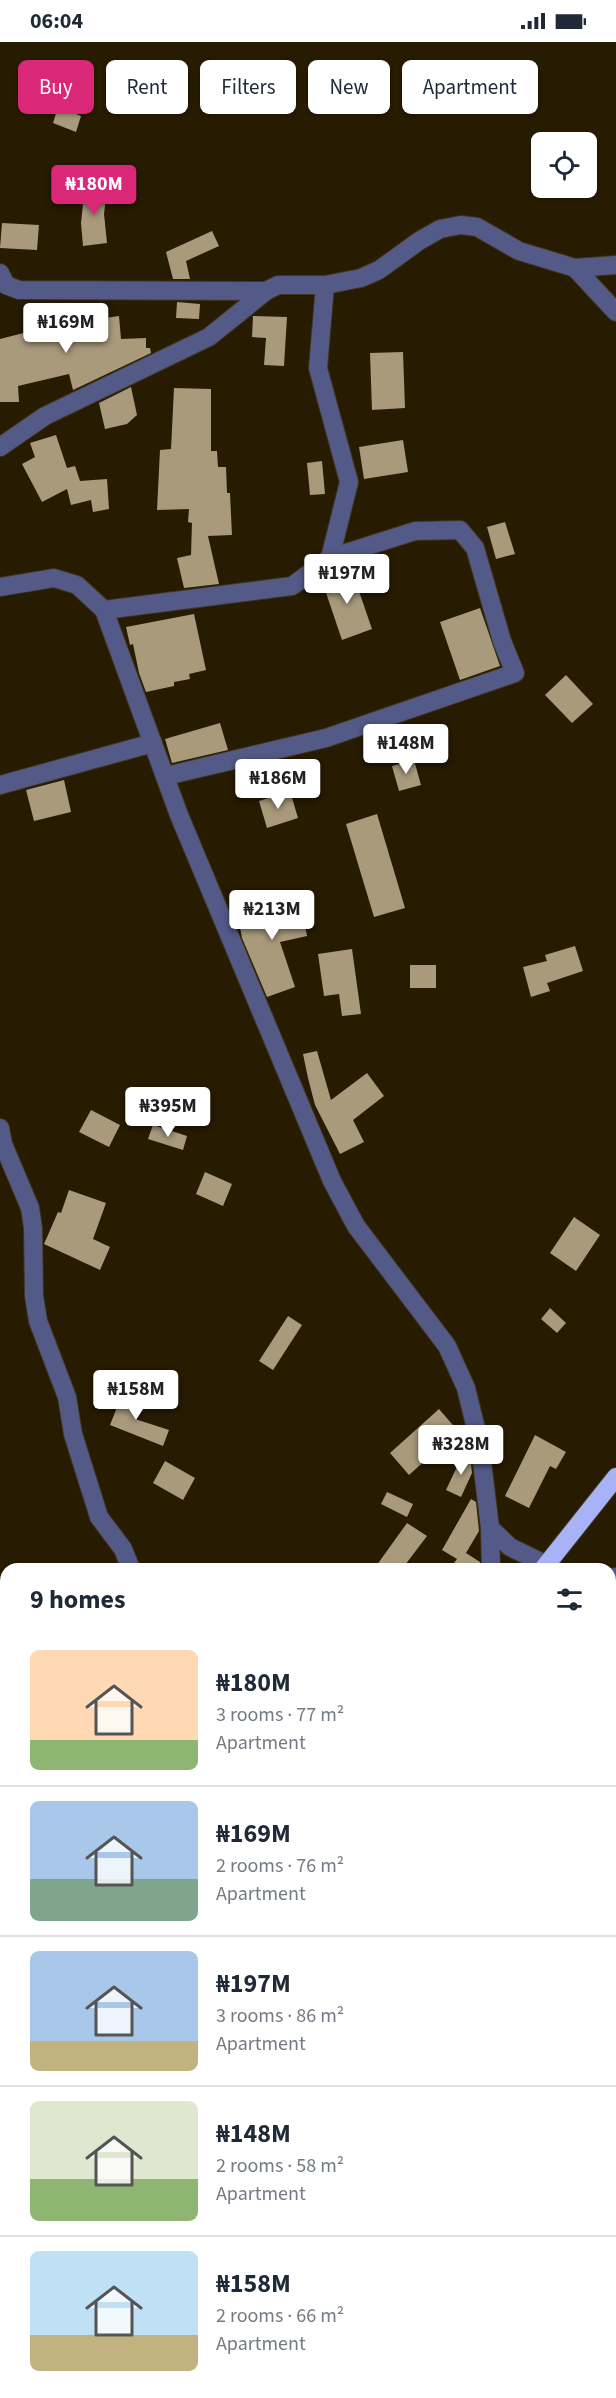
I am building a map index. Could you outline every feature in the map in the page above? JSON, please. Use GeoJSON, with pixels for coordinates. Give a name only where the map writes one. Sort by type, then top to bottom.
{"type":"FeatureCollection","features":[{"type":"Feature","properties":{"kind":"highway"},"geometry":{"type":"LineString","coordinates":[[548,1563],[616,1478]]}},
{"type":"Feature","properties":{"kind":"street"},"geometry":{"type":"LineString","coordinates":[[0,447],[45,416],[209,337],[266,291],[278,285],[325,285],[361,278],[379,270],[440,229],[461,225],[477,227],[519,251],[575,268],[616,266]]}},
{"type":"Feature","properties":{"kind":"street"},"geometry":{"type":"LineString","coordinates":[[575,268],[616,312]]}},
{"type":"Feature","properties":{"kind":"street"},"geometry":{"type":"LineString","coordinates":[[0,273],[6,285],[19,290],[266,291]]}},
{"type":"Feature","properties":{"kind":"street"},"geometry":{"type":"LineString","coordinates":[[325,285],[318,368],[349,482],[330,558]]}},
{"type":"Feature","properties":{"kind":"street"},"geometry":{"type":"LineString","coordinates":[[104,610],[292,586],[330,558],[415,531],[460,530],[475,548],[502,641],[515,673],[326,738],[165,776]]}},
{"type":"Feature","properties":{"kind":"street"},"geometry":{"type":"LineString","coordinates":[[0,586],[54,578],[76,585],[104,610],[179,814],[332,1181],[357,1226],[447,1346],[466,1388],[480,1445],[490,1528],[491,1563]]}},
{"type":"Feature","properties":{"kind":"street"},"geometry":{"type":"LineString","coordinates":[[0,785],[153,743]]}},
{"type":"Feature","properties":{"kind":"street"},"geometry":{"type":"LineString","coordinates":[[0,1128],[3,1144],[30,1208],[33,1228],[34,1296],[38,1321],[67,1397],[73,1434],[99,1517],[123,1549],[128,1563]]}},
{"type":"Feature","properties":{"kind":"street"},"geometry":{"type":"LineString","coordinates":[[490,1528],[510,1547],[538,1563]]}},
{"type":"Feature","properties":{"kind":"building"},"geometry":{"type":"Polygon","coordinates":[[[56,114],[81,116],[76,132],[53,123],[56,114]]]}},
{"type":"Feature","properties":{"kind":"building"},"geometry":{"type":"Polygon","coordinates":[[[85,185],[107,188],[104,214],[107,243],[83,246],[81,223],[85,185]]]}},
{"type":"Feature","properties":{"kind":"building"},"geometry":{"type":"Polygon","coordinates":[[[2,223],[39,225],[37,250],[0,248],[2,223]]]}},
{"type":"Feature","properties":{"kind":"building"},"geometry":{"type":"Polygon","coordinates":[[[212,231],[219,246],[186,261],[190,279],[173,279],[166,252],[212,231]]]}},
{"type":"Feature","properties":{"kind":"building"},"geometry":{"type":"Polygon","coordinates":[[[177,302],[200,304],[199,319],[176,318],[177,302]]]}},
{"type":"Feature","properties":{"kind":"building"},"geometry":{"type":"Polygon","coordinates":[[[119,316],[121,339],[146,338],[146,348],[150,348],[151,353],[73,390],[69,374],[18,386],[19,402],[0,402],[0,339],[51,326],[119,316]]]}},
{"type":"Feature","properties":{"kind":"building"},"geometry":{"type":"Polygon","coordinates":[[[253,316],[287,317],[284,366],[264,365],[266,338],[252,337],[253,316]]]}},
{"type":"Feature","properties":{"kind":"building"},"geometry":{"type":"Polygon","coordinates":[[[403,352],[405,408],[372,410],[370,353],[403,352]]]}},
{"type":"Feature","properties":{"kind":"building"},"geometry":{"type":"Polygon","coordinates":[[[131,387],[137,415],[127,424],[105,429],[99,403],[131,387]]]}},
{"type":"Feature","properties":{"kind":"building"},"geometry":{"type":"Polygon","coordinates":[[[174,388],[211,389],[211,451],[217,451],[218,467],[226,467],[232,535],[208,536],[219,584],[184,588],[177,558],[191,555],[192,523],[188,522],[189,509],[157,510],[160,450],[171,449],[174,388]]]}},
{"type":"Feature","properties":{"kind":"building"},"geometry":{"type":"Polygon","coordinates":[[[56,435],[67,468],[75,466],[80,481],[107,479],[109,509],[93,512],[91,500],[71,505],[67,489],[42,502],[22,464],[35,457],[30,443],[56,435]]]}},
{"type":"Feature","properties":{"kind":"building"},"geometry":{"type":"Polygon","coordinates":[[[403,440],[408,472],[364,479],[359,447],[403,440]]]}},
{"type":"Feature","properties":{"kind":"building"},"geometry":{"type":"Polygon","coordinates":[[[322,461],[325,494],[310,495],[307,463],[322,461]]]}},
{"type":"Feature","properties":{"kind":"building"},"geometry":{"type":"Polygon","coordinates":[[[505,522],[515,554],[496,559],[487,527],[505,522]]]}},
{"type":"Feature","properties":{"kind":"building"},"geometry":{"type":"Polygon","coordinates":[[[352,571],[372,629],[342,640],[322,581],[352,571]]]}},
{"type":"Feature","properties":{"kind":"building"},"geometry":{"type":"Polygon","coordinates":[[[480,608],[500,666],[460,680],[440,622],[480,608]]]}},
{"type":"Feature","properties":{"kind":"building"},"geometry":{"type":"Polygon","coordinates":[[[194,614],[206,670],[189,674],[190,679],[174,682],[174,686],[146,692],[126,627],[194,614]]]}},
{"type":"Feature","properties":{"kind":"building"},"geometry":{"type":"Polygon","coordinates":[[[566,675],[593,704],[572,723],[545,695],[566,675]]]}},
{"type":"Feature","properties":{"kind":"building"},"geometry":{"type":"Polygon","coordinates":[[[220,723],[228,750],[172,763],[165,739],[220,723]]]}},
{"type":"Feature","properties":{"kind":"building"},"geometry":{"type":"Polygon","coordinates":[[[414,760],[421,785],[399,791],[392,766],[414,760]]]}},
{"type":"Feature","properties":{"kind":"building"},"geometry":{"type":"Polygon","coordinates":[[[64,780],[71,812],[34,821],[26,790],[64,780]]]}},
{"type":"Feature","properties":{"kind":"building"},"geometry":{"type":"Polygon","coordinates":[[[290,791],[298,818],[267,828],[259,801],[290,791]]]}},
{"type":"Feature","properties":{"kind":"building"},"geometry":{"type":"Polygon","coordinates":[[[377,814],[405,908],[374,917],[346,824],[377,814]]]}},
{"type":"Feature","properties":{"kind":"building"},"geometry":{"type":"Polygon","coordinates":[[[300,899],[307,936],[280,942],[295,987],[267,997],[242,938],[237,911],[300,899]]]}},
{"type":"Feature","properties":{"kind":"building"},"geometry":{"type":"Polygon","coordinates":[[[575,946],[583,971],[547,983],[550,991],[531,997],[523,967],[547,961],[545,955],[575,946]]]}},
{"type":"Feature","properties":{"kind":"building"},"geometry":{"type":"Polygon","coordinates":[[[352,949],[361,1014],[342,1016],[339,994],[324,996],[318,954],[352,949]]]}},
{"type":"Feature","properties":{"kind":"building"},"geometry":{"type":"Polygon","coordinates":[[[410,965],[436,965],[436,988],[410,988],[410,965]]]}},
{"type":"Feature","properties":{"kind":"building"},"geometry":{"type":"Polygon","coordinates":[[[317,1051],[331,1100],[367,1073],[384,1096],[353,1120],[364,1142],[340,1154],[315,1105],[308,1078],[303,1054],[317,1051]]]}},
{"type":"Feature","properties":{"kind":"building"},"geometry":{"type":"Polygon","coordinates":[[[91,1110],[120,1125],[109,1147],[79,1132],[91,1110]]]}},
{"type":"Feature","properties":{"kind":"building"},"geometry":{"type":"Polygon","coordinates":[[[153,1125],[187,1136],[183,1150],[148,1139],[153,1125]]]}},
{"type":"Feature","properties":{"kind":"building"},"geometry":{"type":"Polygon","coordinates":[[[205,1172],[232,1184],[223,1206],[196,1194],[205,1172]]]}},
{"type":"Feature","properties":{"kind":"building"},"geometry":{"type":"Polygon","coordinates":[[[69,1190],[106,1203],[93,1239],[110,1247],[100,1270],[44,1244],[58,1212],[61,1213],[69,1190]]]}},
{"type":"Feature","properties":{"kind":"building"},"geometry":{"type":"Polygon","coordinates":[[[574,1217],[600,1235],[576,1271],[550,1253],[574,1217]]]}},
{"type":"Feature","properties":{"kind":"building"},"geometry":{"type":"Polygon","coordinates":[[[550,1308],[566,1323],[557,1333],[541,1319],[550,1308]]]}},
{"type":"Feature","properties":{"kind":"building"},"geometry":{"type":"Polygon","coordinates":[[[288,1316],[302,1325],[273,1370],[259,1361],[288,1316]]]}},
{"type":"Feature","properties":{"kind":"building"},"geometry":{"type":"Polygon","coordinates":[[[123,1392],[143,1400],[135,1419],[169,1430],[163,1446],[110,1425],[123,1392]]]}},
{"type":"Feature","properties":{"kind":"building"},"geometry":{"type":"Polygon","coordinates":[[[439,1409],[458,1431],[409,1475],[390,1453],[439,1409]]]}},
{"type":"Feature","properties":{"kind":"building"},"geometry":{"type":"Polygon","coordinates":[[[535,1435],[566,1452],[556,1469],[550,1466],[529,1508],[505,1496],[535,1435]]]}},
{"type":"Feature","properties":{"kind":"building"},"geometry":{"type":"Polygon","coordinates":[[[464,1452],[470,1455],[472,1473],[461,1497],[446,1490],[464,1452]]]}},
{"type":"Feature","properties":{"kind":"building"},"geometry":{"type":"Polygon","coordinates":[[[165,1461],[195,1478],[183,1500],[153,1483],[165,1461]]]}},
{"type":"Feature","properties":{"kind":"building"},"geometry":{"type":"Polygon","coordinates":[[[387,1492],[413,1504],[407,1517],[381,1504],[387,1492]]]}},
{"type":"Feature","properties":{"kind":"building"},"geometry":{"type":"Polygon","coordinates":[[[471,1499],[476,1502],[479,1531],[466,1553],[480,1563],[454,1563],[457,1559],[442,1550],[471,1499]]]}},
{"type":"Feature","properties":{"kind":"building"},"geometry":{"type":"Polygon","coordinates":[[[407,1523],[427,1536],[407,1563],[378,1563],[407,1523]]]}}]}
